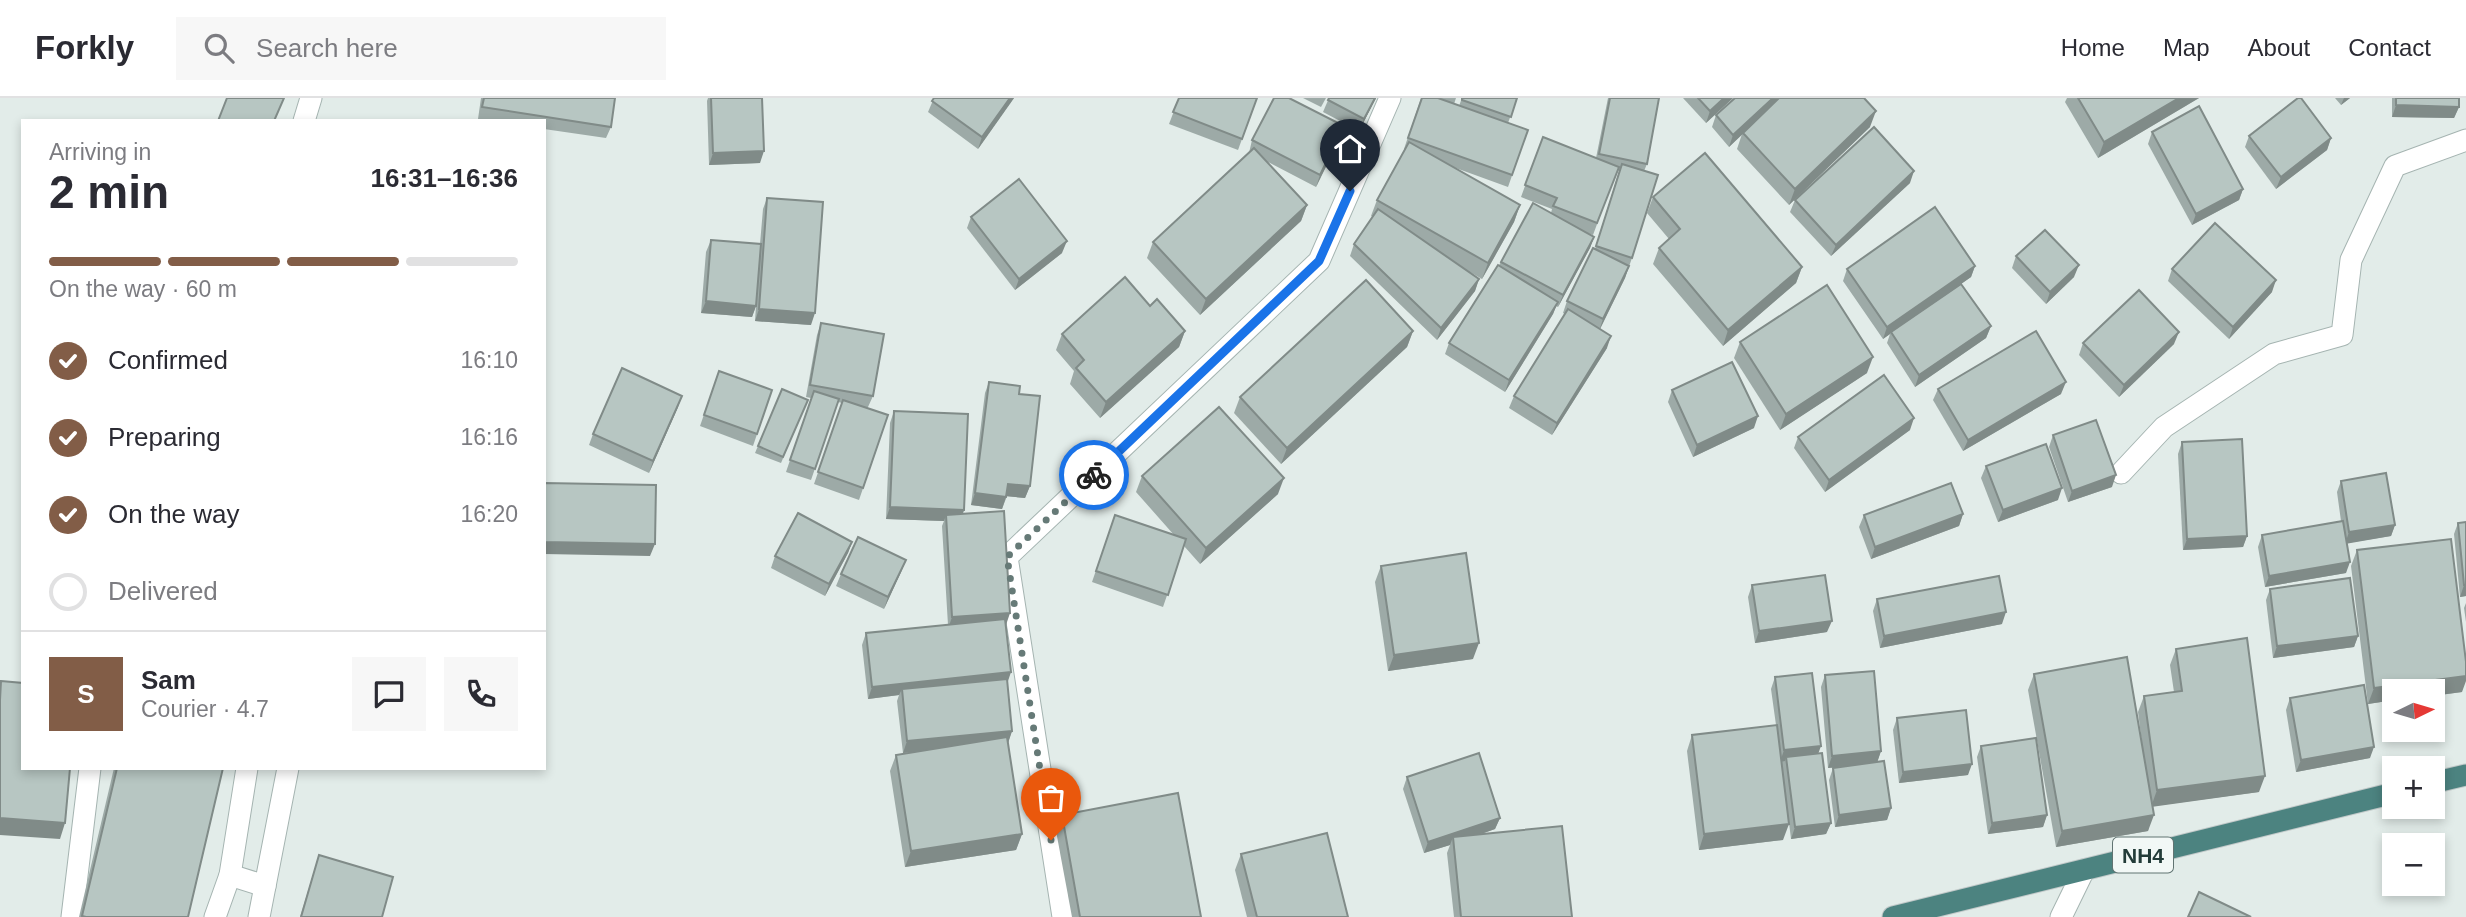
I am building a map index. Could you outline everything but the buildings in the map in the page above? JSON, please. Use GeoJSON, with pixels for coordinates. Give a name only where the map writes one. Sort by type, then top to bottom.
{"type":"FeatureCollection","features":[{"type":"Feature","properties":{"kind":"highway"},"geometry":{"type":"LineString","coordinates":[[2445,780],[2466,775]]}},
{"type":"Feature","properties":{"kind":"highway","name":"NH4"},"geometry":{"type":"LineString","coordinates":[[1893,917],[2382,796]]}},
{"type":"Feature","properties":{"kind":"street"},"geometry":{"type":"LineString","coordinates":[[305,119],[312,98]]}},
{"type":"Feature","properties":{"kind":"street"},"geometry":{"type":"LineString","coordinates":[[1063,917],[1007,557],[1319,261],[1390,98]]}},
{"type":"Feature","properties":{"kind":"street"},"geometry":{"type":"LineString","coordinates":[[2120,473],[2164,427],[2274,354],[2342,335],[2351,260],[2395,166],[2466,140]]}},
{"type":"Feature","properties":{"kind":"street"},"geometry":{"type":"LineString","coordinates":[[72,917],[90,770]]}},
{"type":"Feature","properties":{"kind":"street"},"geometry":{"type":"LineString","coordinates":[[215,917],[230,875],[247,770]]}},
{"type":"Feature","properties":{"kind":"street"},"geometry":{"type":"LineString","coordinates":[[259,917],[288,770]]}},
{"type":"Feature","properties":{"kind":"street"},"geometry":{"type":"LineString","coordinates":[[2061,917],[2084,870]]}},
{"type":"Feature","properties":{"kind":"street"},"geometry":{"type":"LineString","coordinates":[[230,875],[265,886]]}},
{"type":"Feature","properties":{"kind":"way so far"},"geometry":{"type":"LineString","coordinates":[[1051,840],[1007,557],[1094,475]]}},
{"type":"Feature","properties":{"kind":"route"},"geometry":{"type":"LineString","coordinates":[[1094,475],[1319,261],[1350,191]]}}]}
